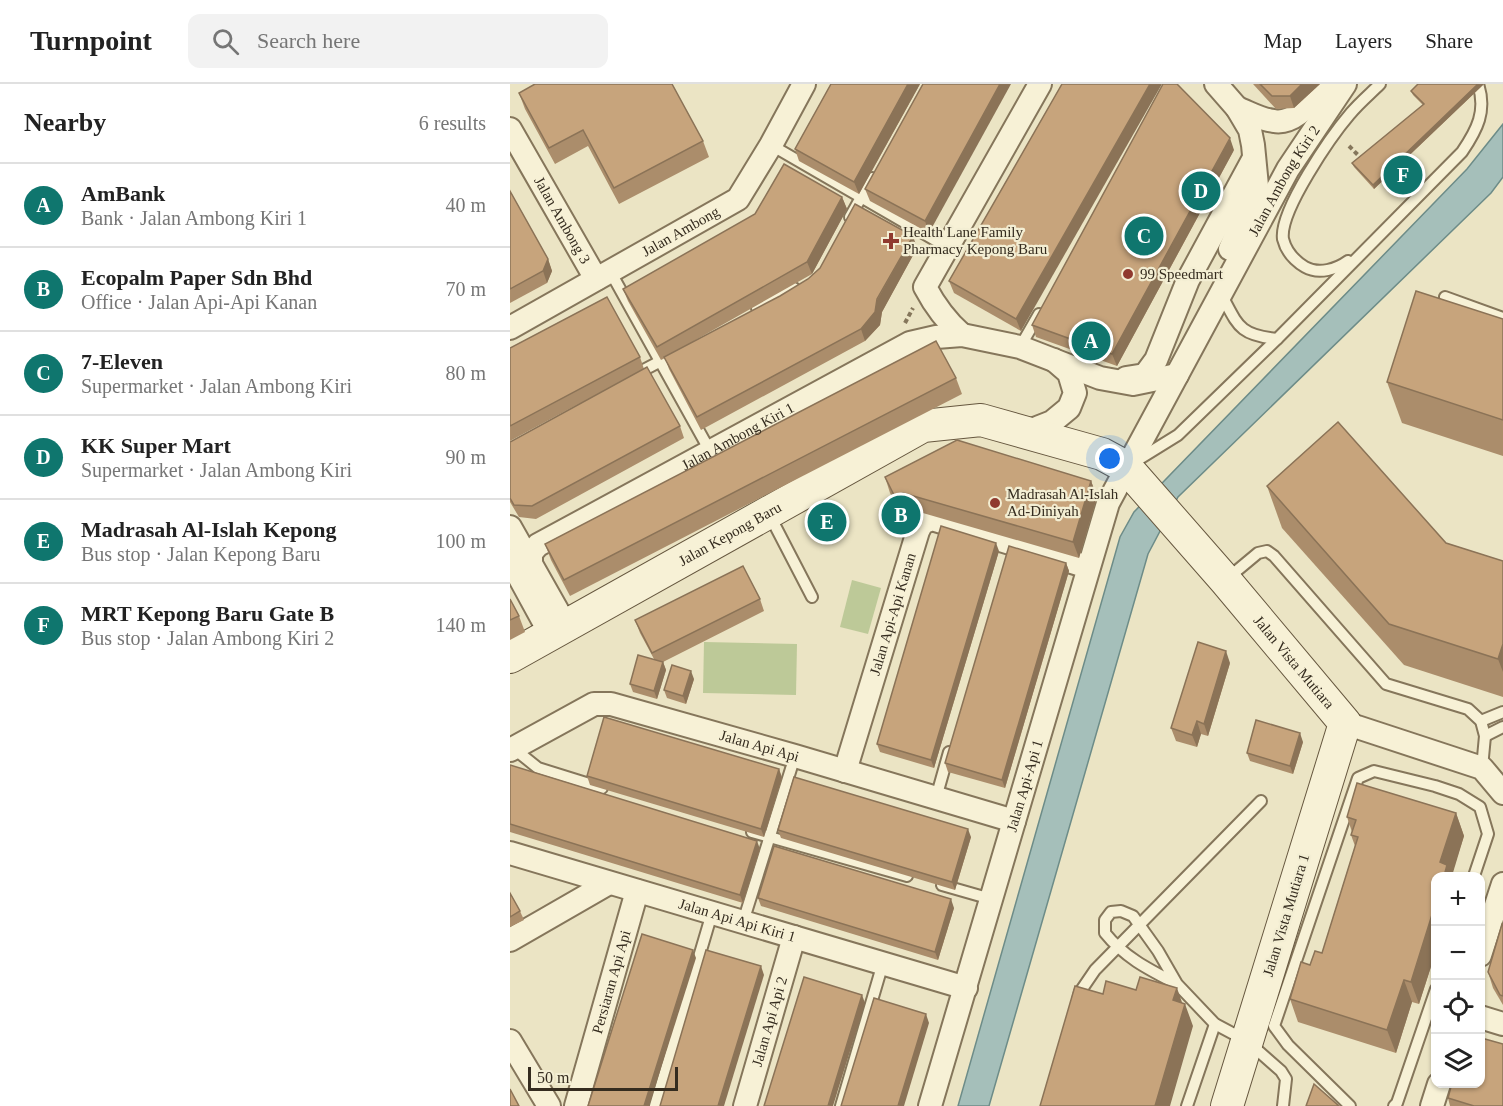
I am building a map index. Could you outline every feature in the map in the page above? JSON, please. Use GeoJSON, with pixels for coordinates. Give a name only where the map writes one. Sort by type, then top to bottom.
{"type":"FeatureCollection","features":[{"type":"Feature","properties":{"kind":"street","name":"Jalan Ambong"},"geometry":{"type":"LineString","coordinates":[[510,328],[738,199],[804,84]]}},
{"type":"Feature","properties":{"kind":"street"},"geometry":{"type":"LineString","coordinates":[[962,335],[946,321],[934,305],[925,286],[1040,84]]}},
{"type":"Feature","properties":{"kind":"street"},"geometry":{"type":"LineString","coordinates":[[1216,84],[1237,108]]}},
{"type":"Feature","properties":{"kind":"street","name":"Jalan Ambong Kiri 2"},"geometry":{"type":"LineString","coordinates":[[1237,108],[1273,121],[1284,121],[1300,113],[1328,84]]}},
{"type":"Feature","properties":{"kind":"street","name":"Jalan Ambong Kiri 2"},"geometry":{"type":"LineString","coordinates":[[1126,467],[1154,420],[1288,169],[1345,84]]}},
{"type":"Feature","properties":{"kind":"street","name":"Jalan Ambong Kiri 2"},"geometry":{"type":"LineString","coordinates":[[1177,375],[1257,186],[1250,130],[1237,108]]}},
{"type":"Feature","properties":{"kind":"street","name":"Jalan Ambong 3"},"geometry":{"type":"LineString","coordinates":[[510,129],[603,275]]}},
{"type":"Feature","properties":{"kind":"street"},"geometry":{"type":"LineString","coordinates":[[1100,378],[1130,378],[1146,375],[1156,360],[1188,280],[1254,158]]}},
{"type":"Feature","properties":{"kind":"street","name":"Jalan Ambong Kiri 1"},"geometry":{"type":"LineString","coordinates":[[516,562],[531,553],[538,545],[910,343],[936,337],[962,335],[1020,347],[1100,378],[1133,384],[1177,375]]}},
{"type":"Feature","properties":{"kind":"street"},"geometry":{"type":"LineString","coordinates":[[1024,433],[1053,422],[1069,408],[1075,393],[1069,373],[1053,359]]}},
{"type":"Feature","properties":{"kind":"street","name":"Jalan Kepong Baru"},"geometry":{"type":"LineString","coordinates":[[510,657],[923,426],[981,420],[1102,454],[1126,467]]}},
{"type":"Feature","properties":{"kind":"street","name":"Jalan Vista Mutiara"},"geometry":{"type":"LineString","coordinates":[[1126,467],[1345,723],[1482,768]]}},
{"type":"Feature","properties":{"kind":"street","name":"Jalan Api-Api 1"},"geometry":{"type":"LineString","coordinates":[[930,1106],[1088,567],[1108,503],[1126,467]]}},
{"type":"Feature","properties":{"kind":"street","name":"Jalan Api-Api Kanan"},"geometry":{"type":"LineString","coordinates":[[845,771],[922,523],[932,519],[1008,549],[1088,567]]}},
{"type":"Feature","properties":{"kind":"street"},"geometry":{"type":"LineString","coordinates":[[510,527],[516,562],[558,630]]}},
{"type":"Feature","properties":{"kind":"street","name":"Jalan Api Api"},"geometry":{"type":"LineString","coordinates":[[511,749],[594,705],[611,704],[1014,821]]}},
{"type":"Feature","properties":{"kind":"street","name":"Jalan Vista Mutiara 1"},"geometry":{"type":"LineString","coordinates":[[1227,1106],[1247,1041],[1292,937],[1345,723]]}},
{"type":"Feature","properties":{"kind":"street"},"geometry":{"type":"LineString","coordinates":[[1482,768],[1503,793]]}},
{"type":"Feature","properties":{"kind":"street","name":"Jalan Api Api Kiri 1"},"geometry":{"type":"LineString","coordinates":[[510,853],[966,988]]}},
{"type":"Feature","properties":{"kind":"street"},"geometry":{"type":"LineString","coordinates":[[510,940],[609,883]]}},
{"type":"Feature","properties":{"kind":"street"},"geometry":{"type":"LineString","coordinates":[[1485,944],[1499,912],[1503,884]]}},
{"type":"Feature","properties":{"kind":"street","name":"Persiaran Api Api"},"geometry":{"type":"LineString","coordinates":[[576,1106],[637,891]]}},
{"type":"Feature","properties":{"kind":"street","name":"Jalan Api Api 2"},"geometry":{"type":"LineString","coordinates":[[745,1106],[794,937]]}},
{"type":"Feature","properties":{"kind":"street"},"geometry":{"type":"LineString","coordinates":[[1485,1019],[1503,1024]]}},
{"type":"Feature","properties":{"kind":"street"},"geometry":{"type":"LineString","coordinates":[[510,1041],[549,1106]]}},
{"type":"Feature","properties":{"kind":"street"},"geometry":{"type":"LineString","coordinates":[[1432,1106],[1437,1088]]}},
{"type":"Feature","properties":{"kind":"lane"},"geometry":{"type":"LineString","coordinates":[[1329,109],[1355,84]]}},
{"type":"Feature","properties":{"kind":"lane"},"geometry":{"type":"LineString","coordinates":[[1365,249],[1340,267],[1323,271],[1307,269],[1291,258],[1283,238],[1288,214],[1299,188],[1350,114],[1380,84]]}},
{"type":"Feature","properties":{"kind":"lane"},"geometry":{"type":"LineString","coordinates":[[1126,467],[1178,435],[1277,339],[1462,152],[1475,133],[1482,114],[1482,96],[1478,84]]}},
{"type":"Feature","properties":{"kind":"lane"},"geometry":{"type":"LineString","coordinates":[[771,145],[947,247]]}},
{"type":"Feature","properties":{"kind":"lane"},"geometry":{"type":"LineString","coordinates":[[844,227],[879,166]]}},
{"type":"Feature","properties":{"kind":"lane"},"geometry":{"type":"LineString","coordinates":[[603,275],[660,361],[710,452]]}},
{"type":"Feature","properties":{"kind":"lane"},"geometry":{"type":"LineString","coordinates":[[742,316],[804,283]]}},
{"type":"Feature","properties":{"kind":"lane"},"geometry":{"type":"LineString","coordinates":[[1221,294],[1239,327],[1256,337],[1277,339]]}},
{"type":"Feature","properties":{"kind":"lane"},"geometry":{"type":"LineString","coordinates":[[1445,297],[1503,318]]}},
{"type":"Feature","properties":{"kind":"lane"},"geometry":{"type":"LineString","coordinates":[[1020,347],[1043,307]]}},
{"type":"Feature","properties":{"kind":"lane"},"geometry":{"type":"LineString","coordinates":[[630,378],[691,345]]}},
{"type":"Feature","properties":{"kind":"lane"},"geometry":{"type":"LineString","coordinates":[[768,513],[812,597]]}},
{"type":"Feature","properties":{"kind":"lane"},"geometry":{"type":"LineString","coordinates":[[1225,580],[1258,553],[1267,551],[1274,556],[1386,684],[1468,709],[1481,721],[1485,735],[1482,768]]}},
{"type":"Feature","properties":{"kind":"lane"},"geometry":{"type":"LineString","coordinates":[[1481,721],[1503,712]]}},
{"type":"Feature","properties":{"kind":"lane"},"geometry":{"type":"LineString","coordinates":[[1485,735],[1503,727]]}},
{"type":"Feature","properties":{"kind":"lane"},"geometry":{"type":"LineString","coordinates":[[936,798],[952,743]]}},
{"type":"Feature","properties":{"kind":"lane"},"geometry":{"type":"LineString","coordinates":[[511,749],[538,768],[614,791]]}},
{"type":"Feature","properties":{"kind":"lane"},"geometry":{"type":"LineString","coordinates":[[743,922],[795,756]]}},
{"type":"Feature","properties":{"kind":"lane"},"geometry":{"type":"LineString","coordinates":[[1350,1106],[1288,1046],[1274,1026],[1292,937],[1358,778],[1374,771],[1458,794],[1480,807],[1488,834],[1475,872]]}},
{"type":"Feature","properties":{"kind":"lane"},"geometry":{"type":"LineString","coordinates":[[1073,1015],[1080,992],[1095,970],[1261,801]]}},
{"type":"Feature","properties":{"kind":"lane"},"geometry":{"type":"LineString","coordinates":[[740,829],[914,877]]}},
{"type":"Feature","properties":{"kind":"lane"},"geometry":{"type":"LineString","coordinates":[[936,884],[992,899]]}},
{"type":"Feature","properties":{"kind":"lane"},"geometry":{"type":"LineString","coordinates":[[1177,984],[1139,965],[1116,947],[1105,933],[1106,920],[1111,912],[1121,911],[1133,916],[1158,951],[1177,984],[1215,1024],[1247,1041],[1281,1071],[1286,1079],[1283,1106]]}},
{"type":"Feature","properties":{"kind":"lane"},"geometry":{"type":"LineString","coordinates":[[655,1106],[712,913]]}},
{"type":"Feature","properties":{"kind":"lane"},"geometry":{"type":"LineString","coordinates":[[841,1106],[883,963]]}},
{"type":"Feature","properties":{"kind":"lane"},"geometry":{"type":"LineString","coordinates":[[1394,1106],[1397,1103],[1431,1004]]}},
{"type":"Feature","properties":{"kind":"lane"},"geometry":{"type":"LineString","coordinates":[[1187,1106],[1215,1024]]}},
{"type":"Feature","properties":{"kind":"path"},"geometry":{"type":"LineString","coordinates":[[1349,146],[1369,166]]}},
{"type":"Feature","properties":{"kind":"path"},"geometry":{"type":"LineString","coordinates":[[1389,162],[1419,194]]}},
{"type":"Feature","properties":{"kind":"green space"},"geometry":{"type":"Polygon","coordinates":[[[852,580],[881,588],[868,634],[840,627],[852,580]]]}},
{"type":"Feature","properties":{"kind":"green space"},"geometry":{"type":"Polygon","coordinates":[[[704,642],[797,644],[796,695],[703,693],[704,642]]]}},
{"type":"Feature","properties":{"kind":"water"},"geometry":{"type":"Polygon","coordinates":[[[1503,124],[1503,177],[1491,193],[1178,497],[1148,554],[989,1106],[958,1106],[1120,537],[1134,512],[1467,169],[1503,124]]]}},
{"type":"Feature","properties":{"kind":"building"},"geometry":{"type":"Polygon","coordinates":[[[535,84],[672,84],[703,141],[614,188],[583,130],[549,148],[519,93],[535,84]]]}},
{"type":"Feature","properties":{"kind":"building"},"geometry":{"type":"Polygon","coordinates":[[[831,84],[908,84],[854,182],[795,149],[831,84]]]}},
{"type":"Feature","properties":{"kind":"building"},"geometry":{"type":"Polygon","coordinates":[[[923,84],[1000,84],[925,221],[865,189],[923,84]]]}},
{"type":"Feature","properties":{"kind":"building"},"geometry":{"type":"Polygon","coordinates":[[[1062,84],[1150,84],[1016,319],[949,281],[1062,84]]]}},
{"type":"Feature","properties":{"kind":"building"},"geometry":{"type":"Polygon","coordinates":[[[1163,84],[1177,84],[1230,138],[1112,354],[1032,325],[1163,84]]]}},
{"type":"Feature","properties":{"kind":"building"},"geometry":{"type":"Polygon","coordinates":[[[1260,84],[1302,84],[1290,96],[1272,96],[1260,84]]]}},
{"type":"Feature","properties":{"kind":"building"},"geometry":{"type":"Polygon","coordinates":[[[1418,84],[1478,84],[1373,185],[1352,163],[1424,104],[1411,91],[1418,84]]]}},
{"type":"Feature","properties":{"kind":"building"},"geometry":{"type":"Polygon","coordinates":[[[784,164],[842,197],[807,262],[657,347],[623,289],[755,214],[784,164]]]}},
{"type":"Feature","properties":{"kind":"building"},"geometry":{"type":"Polygon","coordinates":[[[510,191],[548,259],[543,271],[510,289],[510,191]]]}},
{"type":"Feature","properties":{"kind":"building"},"geometry":{"type":"Polygon","coordinates":[[[855,204],[913,236],[877,299],[875,312],[861,329],[697,417],[664,357],[808,279],[820,268],[855,204]]]}},
{"type":"Feature","properties":{"kind":"building"},"geometry":{"type":"Polygon","coordinates":[[[1416,291],[1503,319],[1503,420],[1387,382],[1416,291]]]}},
{"type":"Feature","properties":{"kind":"building"},"geometry":{"type":"Polygon","coordinates":[[[607,297],[640,357],[510,426],[510,348],[607,297]]]}},
{"type":"Feature","properties":{"kind":"building"},"geometry":{"type":"Polygon","coordinates":[[[936,341],[956,378],[564,580],[545,544],[936,341]]]}},
{"type":"Feature","properties":{"kind":"building"},"geometry":{"type":"Polygon","coordinates":[[[647,367],[680,426],[532,506],[514,505],[510,498],[510,442],[647,367]]]}},
{"type":"Feature","properties":{"kind":"building"},"geometry":{"type":"Polygon","coordinates":[[[1338,422],[1446,543],[1503,561],[1503,644],[1498,659],[1389,624],[1267,486],[1338,422]]]}},
{"type":"Feature","properties":{"kind":"building","name":"Madrasah Al-Islah Ad-Diniyah"},"geometry":{"type":"Polygon","coordinates":[[[957,440],[1091,481],[1073,542],[903,493],[894,495],[885,477],[957,440]]]}},
{"type":"Feature","properties":{"kind":"building"},"geometry":{"type":"Polygon","coordinates":[[[941,526],[996,543],[931,760],[877,744],[941,526]]]}},
{"type":"Feature","properties":{"kind":"building"},"geometry":{"type":"Polygon","coordinates":[[[1009,546],[1066,563],[1002,780],[945,763],[1009,546]]]}},
{"type":"Feature","properties":{"kind":"building"},"geometry":{"type":"Polygon","coordinates":[[[743,566],[760,599],[652,653],[635,620],[743,566]]]}},
{"type":"Feature","properties":{"kind":"building"},"geometry":{"type":"Polygon","coordinates":[[[510,599],[519,616],[510,620],[510,599]]]}},
{"type":"Feature","properties":{"kind":"building"},"geometry":{"type":"Polygon","coordinates":[[[1198,642],[1226,651],[1204,724],[1197,721],[1192,735],[1171,728],[1198,642]]]}},
{"type":"Feature","properties":{"kind":"building"},"geometry":{"type":"Polygon","coordinates":[[[638,655],[663,662],[654,691],[630,684],[638,655]]]}},
{"type":"Feature","properties":{"kind":"building"},"geometry":{"type":"Polygon","coordinates":[[[672,665],[691,671],[683,696],[664,690],[672,665]]]}},
{"type":"Feature","properties":{"kind":"building"},"geometry":{"type":"Polygon","coordinates":[[[604,717],[779,769],[761,829],[587,776],[604,717]]]}},
{"type":"Feature","properties":{"kind":"building"},"geometry":{"type":"Polygon","coordinates":[[[1256,720],[1300,733],[1290,766],[1247,753],[1256,720]]]}},
{"type":"Feature","properties":{"kind":"building"},"geometry":{"type":"Polygon","coordinates":[[[510,765],[757,841],[740,895],[510,824],[510,765]]]}},
{"type":"Feature","properties":{"kind":"building"},"geometry":{"type":"Polygon","coordinates":[[[794,777],[968,829],[952,882],[778,830],[794,777]]]}},
{"type":"Feature","properties":{"kind":"building"},"geometry":{"type":"Polygon","coordinates":[[[1357,783],[1456,813],[1440,862],[1447,865],[1445,872],[1431,872],[1431,918],[1411,982],[1404,980],[1387,1030],[1290,999],[1301,962],[1310,965],[1315,951],[1322,953],[1358,837],[1351,835],[1356,820],[1347,817],[1357,783]]]}},
{"type":"Feature","properties":{"kind":"building"},"geometry":{"type":"Polygon","coordinates":[[[774,846],[951,899],[935,952],[758,898],[774,846]]]}},
{"type":"Feature","properties":{"kind":"building"},"geometry":{"type":"Polygon","coordinates":[[[510,893],[520,911],[510,917],[510,893]]]}},
{"type":"Feature","properties":{"kind":"building"},"geometry":{"type":"Polygon","coordinates":[[[1502,924],[1503,996],[1500,995],[1488,972],[1502,924]]]}},
{"type":"Feature","properties":{"kind":"building"},"geometry":{"type":"Polygon","coordinates":[[[642,934],[693,950],[644,1106],[588,1106],[642,934]]]}},
{"type":"Feature","properties":{"kind":"building"},"geometry":{"type":"Polygon","coordinates":[[[706,950],[761,966],[718,1106],[660,1106],[706,950]]]}},
{"type":"Feature","properties":{"kind":"building"},"geometry":{"type":"Polygon","coordinates":[[[804,977],[862,995],[828,1106],[764,1106],[804,977]]]}},
{"type":"Feature","properties":{"kind":"building"},"geometry":{"type":"Polygon","coordinates":[[[1140,977],[1177,988],[1173,1000],[1185,1004],[1155,1106],[1040,1106],[1075,986],[1103,994],[1106,981],[1136,990],[1140,977]]]}},
{"type":"Feature","properties":{"kind":"building"},"geometry":{"type":"Polygon","coordinates":[[[874,998],[926,1014],[898,1106],[841,1106],[874,998]]]}},
{"type":"Feature","properties":{"kind":"building"},"geometry":{"type":"Polygon","coordinates":[[[1485,1039],[1503,1044],[1503,1106],[1474,1106],[1448,1098],[1451,1088],[1485,1088],[1485,1039]]]}},
{"type":"Feature","properties":{"kind":"building"},"geometry":{"type":"Polygon","coordinates":[[[1314,1084],[1339,1106],[1306,1106],[1314,1084]]]}},
{"type":"Feature","properties":{"kind":"building"},"geometry":{"type":"Polygon","coordinates":[[[510,1089],[519,1106],[510,1106],[510,1089]]]}},
{"type":"Feature","properties":{"kind":"place","name":"MRT Kepong Baru Gate B"},"geometry":{"type":"Point","coordinates":[1403,175]}},
{"type":"Feature","properties":{"kind":"place","name":"KK Super Mart"},"geometry":{"type":"Point","coordinates":[1201,191]}},
{"type":"Feature","properties":{"kind":"place","name":"7-Eleven"},"geometry":{"type":"Point","coordinates":[1144,236]}},
{"type":"Feature","properties":{"kind":"place","name":"Health Lane Family Pharmacy Kepong Baru"},"geometry":{"type":"Point","coordinates":[891,241]}},
{"type":"Feature","properties":{"kind":"place","name":"99 Speedmart"},"geometry":{"type":"Point","coordinates":[1128,274]}},
{"type":"Feature","properties":{"kind":"place","name":"AmBank"},"geometry":{"type":"Point","coordinates":[1091,341]}},
{"type":"Feature","properties":{"kind":"place","name":"Madrasah Al-Islah Ad-Diniyah"},"geometry":{"type":"Point","coordinates":[995,503]}},
{"type":"Feature","properties":{"kind":"place","name":"Ecopalm Paper Sdn Bhd"},"geometry":{"type":"Point","coordinates":[901,515]}},
{"type":"Feature","properties":{"kind":"place","name":"Madrasah Al-Islah Kepong"},"geometry":{"type":"Point","coordinates":[827,522]}}]}
